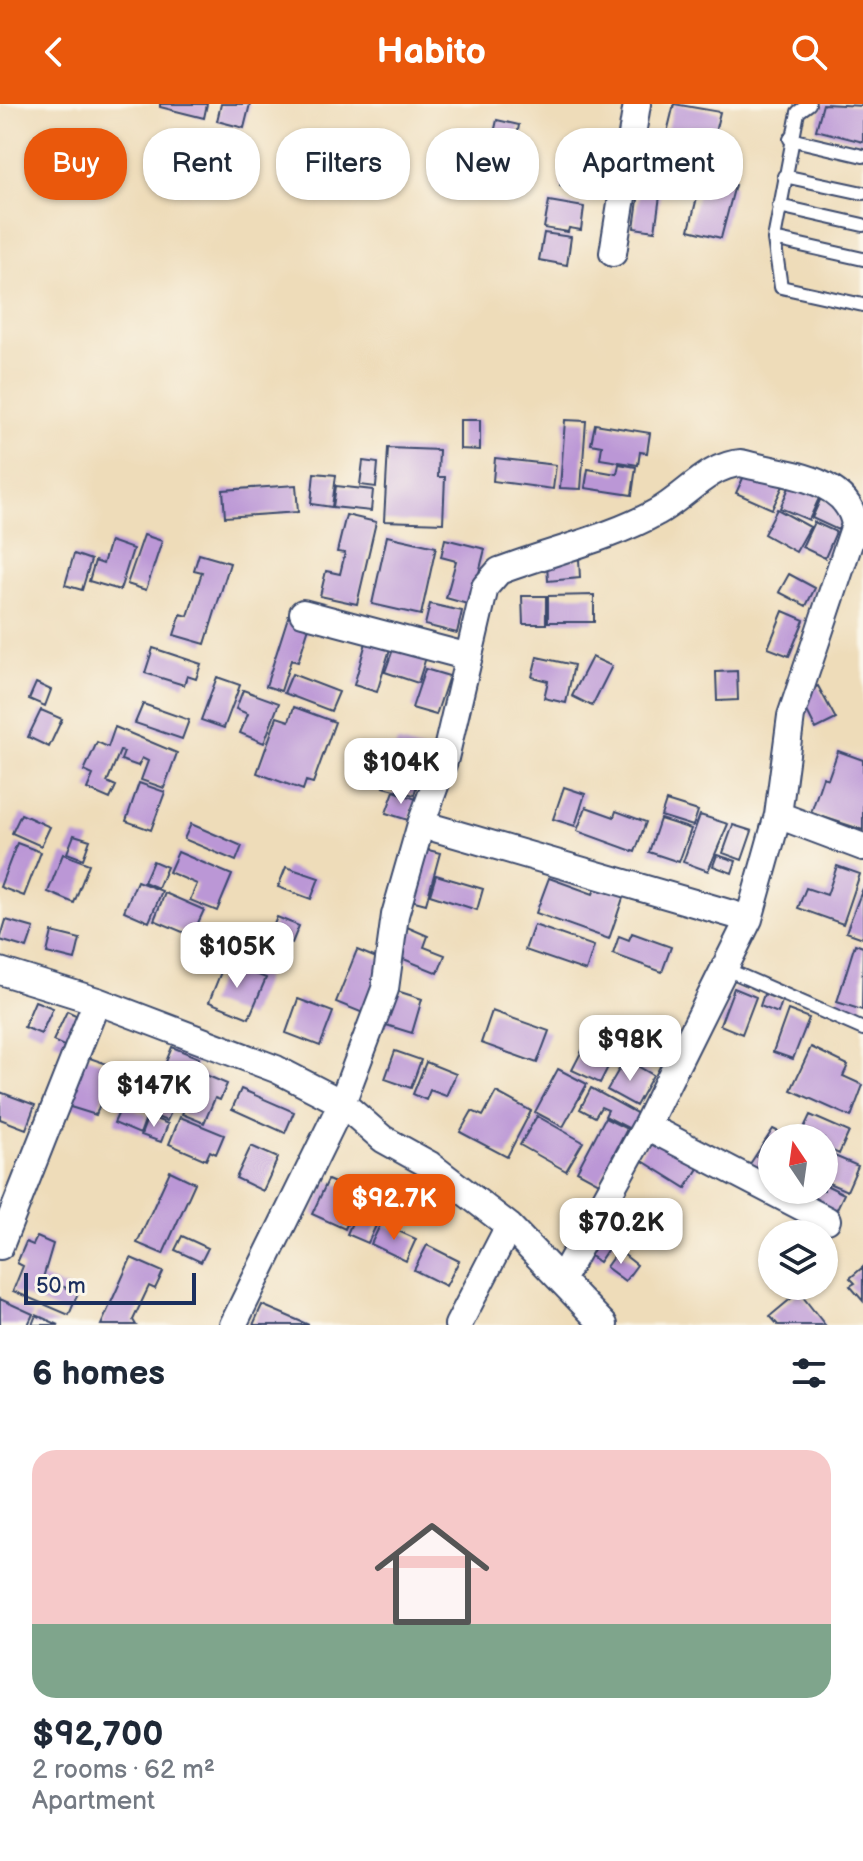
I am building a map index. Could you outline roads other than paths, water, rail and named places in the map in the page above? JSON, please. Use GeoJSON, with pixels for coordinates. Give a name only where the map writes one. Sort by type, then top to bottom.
{"type":"FeatureCollection","features":[{"type":"Feature","properties":{"kind":"street"},"geometry":{"type":"LineString","coordinates":[[613,253],[637,104]]}},
{"type":"Feature","properties":{"kind":"street"},"geometry":{"type":"LineString","coordinates":[[233,1325],[342,1103],[385,989],[395,915],[421,824],[445,758],[485,587],[499,571],[656,513],[729,464],[741,463],[833,488],[847,500],[855,525],[791,716],[778,815],[749,919],[646,1126],[561,1280]]}},
{"type":"Feature","properties":{"kind":"street"},"geometry":{"type":"LineString","coordinates":[[303,613],[469,657]]}},
{"type":"Feature","properties":{"kind":"street"},"geometry":{"type":"LineString","coordinates":[[778,815],[863,847]]}},
{"type":"Feature","properties":{"kind":"street"},"geometry":{"type":"LineString","coordinates":[[421,824],[749,919]]}},
{"type":"Feature","properties":{"kind":"street"},"geometry":{"type":"LineString","coordinates":[[0,971],[97,1001],[276,1069],[342,1103],[383,1139],[430,1165],[509,1226],[604,1325]]}},
{"type":"Feature","properties":{"kind":"street"},"geometry":{"type":"LineString","coordinates":[[2,1235],[97,1001]]}},
{"type":"Feature","properties":{"kind":"street"},"geometry":{"type":"LineString","coordinates":[[646,1126],[827,1220]]}},
{"type":"Feature","properties":{"kind":"street"},"geometry":{"type":"LineString","coordinates":[[458,1325],[509,1226]]}},
{"type":"Feature","properties":{"kind":"lane"},"geometry":{"type":"LineString","coordinates":[[809,104],[798,112],[790,139],[779,206],[774,239],[781,287],[863,305]]}},
{"type":"Feature","properties":{"kind":"lane"},"geometry":{"type":"LineString","coordinates":[[790,139],[863,156]]}},
{"type":"Feature","properties":{"kind":"lane"},"geometry":{"type":"LineString","coordinates":[[784,176],[863,193]]}},
{"type":"Feature","properties":{"kind":"lane"},"geometry":{"type":"LineString","coordinates":[[779,206],[863,225]]}},
{"type":"Feature","properties":{"kind":"lane"},"geometry":{"type":"LineString","coordinates":[[774,239],[863,259]]}},
{"type":"Feature","properties":{"kind":"lane"},"geometry":{"type":"LineString","coordinates":[[726,969],[863,1029]]}}]}
